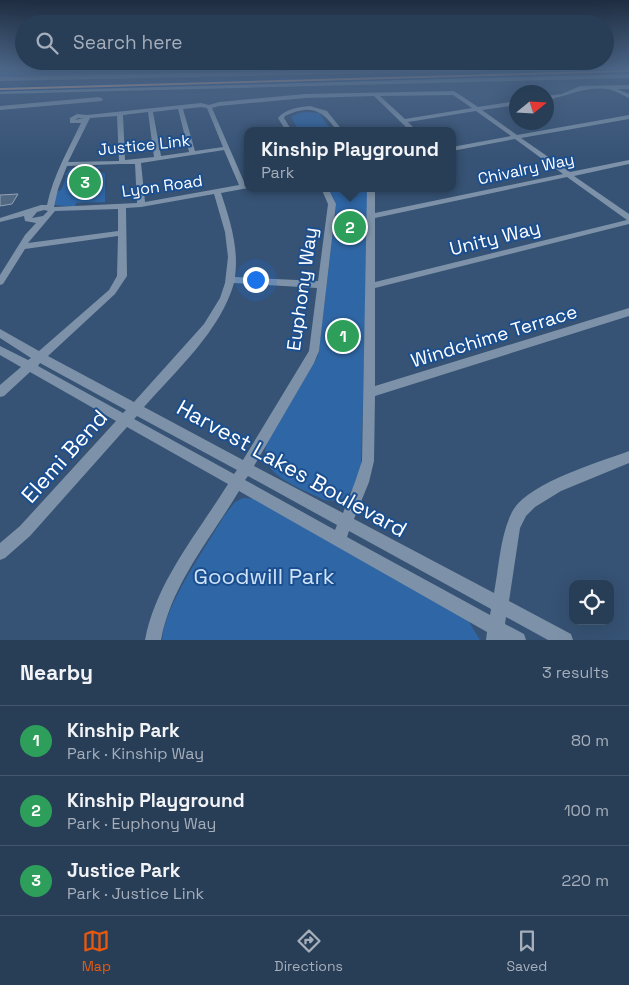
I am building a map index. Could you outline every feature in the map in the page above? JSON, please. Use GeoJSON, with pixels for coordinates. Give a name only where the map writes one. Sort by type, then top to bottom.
{"type":"FeatureCollection","features":[{"type":"Feature","properties":{"kind":"highway"},"geometry":{"type":"LineString","coordinates":[[0,108],[100,99]]}},
{"type":"Feature","properties":{"kind":"street"},"geometry":{"type":"LineString","coordinates":[[81,130],[79,125],[71,121],[73,118],[201,105],[209,107],[219,104],[275,99]]}},
{"type":"Feature","properties":{"kind":"street"},"geometry":{"type":"LineString","coordinates":[[380,99],[410,127]]}},
{"type":"Feature","properties":{"kind":"street"},"geometry":{"type":"LineString","coordinates":[[463,99],[629,218]]}},
{"type":"Feature","properties":{"kind":"street"},"geometry":{"type":"LineString","coordinates":[[403,121],[509,104]]}},
{"type":"Feature","properties":{"kind":"street"},"geometry":{"type":"LineString","coordinates":[[180,107],[193,154]]}},
{"type":"Feature","properties":{"kind":"street"},"geometry":{"type":"LineString","coordinates":[[209,107],[244,184]]}},
{"type":"Feature","properties":{"kind":"street"},"geometry":{"type":"LineString","coordinates":[[287,127],[281,118],[283,115],[294,110],[308,108],[324,112],[337,127]]}},
{"type":"Feature","properties":{"kind":"street"},"geometry":{"type":"LineString","coordinates":[[150,110],[158,159]]}},
{"type":"Feature","properties":{"kind":"street"},"geometry":{"type":"LineString","coordinates":[[120,115],[122,163]]}},
{"type":"Feature","properties":{"kind":"street"},"geometry":{"type":"LineString","coordinates":[[456,148],[629,117]]}},
{"type":"Feature","properties":{"kind":"street"},"geometry":{"type":"LineString","coordinates":[[0,282],[28,237],[48,213],[54,189],[64,164],[86,118]]}},
{"type":"Feature","properties":{"kind":"street","name":"Justice Link"},"geometry":{"type":"LineString","coordinates":[[64,164],[138,162],[226,148]]}},
{"type":"Feature","properties":{"kind":"street"},"geometry":{"type":"LineString","coordinates":[[138,162],[141,205]]}},
{"type":"Feature","properties":{"kind":"street","name":"Chivalry Way"},"geometry":{"type":"LineString","coordinates":[[371,216],[629,162]]}},
{"type":"Feature","properties":{"kind":"street","name":"Lyon Road"},"geometry":{"type":"LineString","coordinates":[[48,213],[141,205],[244,186]]}},
{"type":"Feature","properties":{"kind":"street"},"geometry":{"type":"LineString","coordinates":[[28,237],[31,214],[54,189]]}},
{"type":"Feature","properties":{"kind":"street","name":"Elemi Bend"},"geometry":{"type":"LineString","coordinates":[[0,553],[25,531],[220,311],[232,272],[232,241],[217,191]]}},
{"type":"Feature","properties":{"kind":"street","name":"Euphony Way"},"geometry":{"type":"LineString","coordinates":[[153,640],[162,607],[314,351],[332,204],[326,192]]}},
{"type":"Feature","properties":{"kind":"street"},"geometry":{"type":"LineString","coordinates":[[339,539],[362,482],[368,461],[371,192]]}},
{"type":"Feature","properties":{"kind":"street"},"geometry":{"type":"LineString","coordinates":[[0,392],[92,311],[119,284],[122,276],[122,206]]}},
{"type":"Feature","properties":{"kind":"street"},"geometry":{"type":"LineString","coordinates":[[0,222],[31,214],[48,213]]}},
{"type":"Feature","properties":{"kind":"street"},"geometry":{"type":"LineString","coordinates":[[31,214],[48,213]]}},
{"type":"Feature","properties":{"kind":"street","name":"Unity Way"},"geometry":{"type":"LineString","coordinates":[[370,286],[629,222]]}},
{"type":"Feature","properties":{"kind":"street"},"geometry":{"type":"LineString","coordinates":[[22,247],[122,233]]}},
{"type":"Feature","properties":{"kind":"street"},"geometry":{"type":"LineString","coordinates":[[230,280],[322,285]]}},
{"type":"Feature","properties":{"kind":"street","name":"Windchime Terrace"},"geometry":{"type":"LineString","coordinates":[[368,392],[629,312]]}},
{"type":"Feature","properties":{"kind":"street","name":"Harvest Lakes Boulevard"},"geometry":{"type":"LineString","coordinates":[[0,333],[39,357],[565,640]]}},
{"type":"Feature","properties":{"kind":"street","name":"Harvest Lakes Boulevard"},"geometry":{"type":"LineString","coordinates":[[0,350],[339,539],[494,634],[518,640]]}},
{"type":"Feature","properties":{"kind":"street"},"geometry":{"type":"LineString","coordinates":[[494,634],[513,528],[520,512],[533,500],[549,490],[629,457]]}},
{"type":"Feature","properties":{"kind":"green space"},"geometry":{"type":"Polygon","coordinates":[[[299,113],[319,113],[329,127],[297,127],[291,117],[299,113]]]}},
{"type":"Feature","properties":{"kind":"green space"},"geometry":{"type":"Polygon","coordinates":[[[79,166],[101,167],[96,171],[105,173],[105,202],[76,203],[75,207],[54,205],[54,199],[58,191],[61,190],[67,175],[65,175],[70,169],[79,166]]]}},
{"type":"Feature","properties":{"kind":"green space"},"geometry":{"type":"Polygon","coordinates":[[[330,192],[369,192],[361,466],[354,487],[346,497],[333,501],[324,500],[282,479],[267,463],[265,454],[267,443],[318,356],[336,207],[330,192]]]}},
{"type":"Feature","properties":{"kind":"green space","name":"Goodwill Park"},"geometry":{"type":"Polygon","coordinates":[[[243,498],[258,499],[465,615],[480,640],[162,640],[164,626],[170,610],[187,576],[224,516],[235,502],[243,498]]]}},
{"type":"Feature","properties":{"kind":"building"},"geometry":{"type":"Polygon","coordinates":[[[18,194],[12,204],[0,206],[0,195],[18,194]]]}},
{"type":"Feature","properties":{"kind":"place","name":"Justice Park"},"geometry":{"type":"Point","coordinates":[85,182]}},
{"type":"Feature","properties":{"kind":"place","name":"Kinship Playground"},"geometry":{"type":"Point","coordinates":[350,227]}},
{"type":"Feature","properties":{"kind":"place","name":"Kinship Park"},"geometry":{"type":"Point","coordinates":[343,336]}}]}
